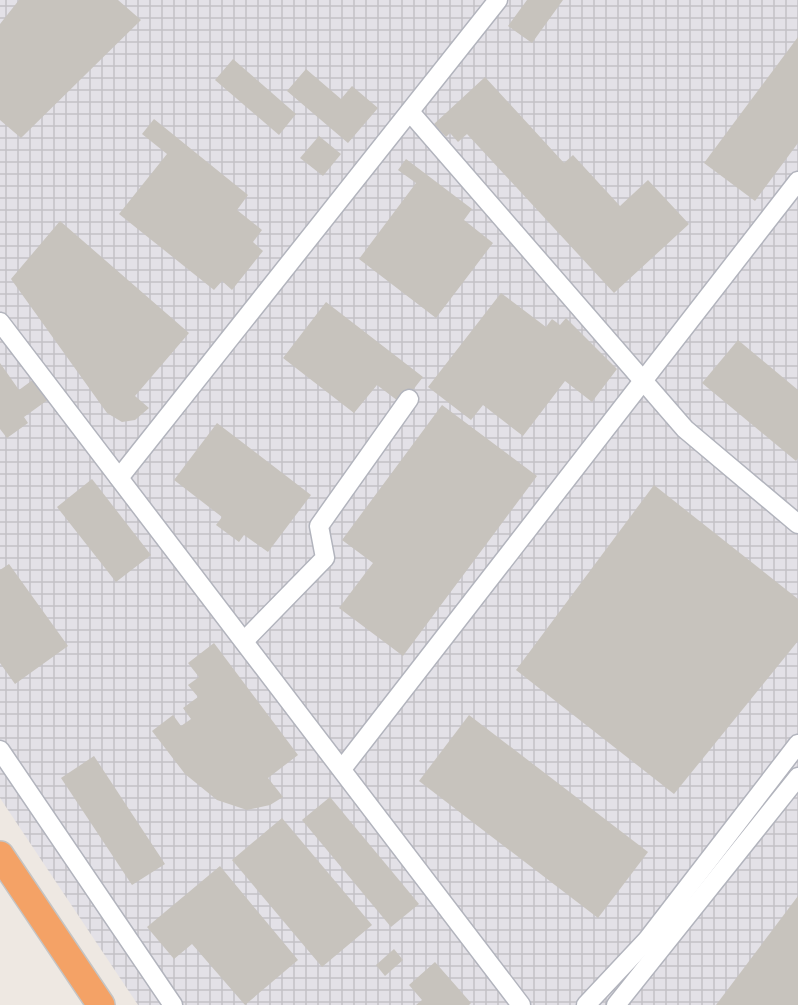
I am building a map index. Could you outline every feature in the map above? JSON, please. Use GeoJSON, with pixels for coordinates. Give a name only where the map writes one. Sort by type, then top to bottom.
{"type":"FeatureCollection","features":[{"type":"Feature","properties":{"kind":"highway"},"geometry":{"type":"LineString","coordinates":[[0,855],[101,1005]]}},
{"type":"Feature","properties":{"kind":"highway"},"geometry":{"type":"LineString","coordinates":[[0,888],[80,1005]]}},
{"type":"Feature","properties":{"kind":"street"},"geometry":{"type":"LineString","coordinates":[[119,478],[498,0]]}},
{"type":"Feature","properties":{"kind":"street"},"geometry":{"type":"LineString","coordinates":[[410,112],[685,429],[798,524]]}},
{"type":"Feature","properties":{"kind":"street"},"geometry":{"type":"LineString","coordinates":[[342,769],[798,181]]}},
{"type":"Feature","properties":{"kind":"street"},"geometry":{"type":"LineString","coordinates":[[0,322],[521,1005]]}},
{"type":"Feature","properties":{"kind":"street"},"geometry":{"type":"LineString","coordinates":[[244,641],[325,558],[319,526],[410,399]]}},
{"type":"Feature","properties":{"kind":"street"},"geometry":{"type":"LineString","coordinates":[[586,1005],[647,940],[798,744]]}},
{"type":"Feature","properties":{"kind":"street"},"geometry":{"type":"LineString","coordinates":[[0,750],[173,1005]]}},
{"type":"Feature","properties":{"kind":"street"},"geometry":{"type":"LineString","coordinates":[[616,1005],[798,777]]}},
{"type":"Feature","properties":{"kind":"shaded area"},"geometry":{"type":"Polygon","coordinates":[[[0,0],[798,0],[798,1005],[138,1005],[0,798],[0,0]]]}},
{"type":"Feature","properties":{"kind":"building"},"geometry":{"type":"Polygon","coordinates":[[[19,0],[118,0],[141,20],[21,138],[0,120],[0,24],[19,0]]]}},
{"type":"Feature","properties":{"kind":"building"},"geometry":{"type":"Polygon","coordinates":[[[527,0],[563,0],[532,43],[508,26],[527,0]]]}},
{"type":"Feature","properties":{"kind":"building"},"geometry":{"type":"Polygon","coordinates":[[[798,37],[798,143],[755,201],[704,163],[798,37]]]}},
{"type":"Feature","properties":{"kind":"building"},"geometry":{"type":"Polygon","coordinates":[[[233,59],[296,114],[279,135],[215,80],[233,59]]]}},
{"type":"Feature","properties":{"kind":"building"},"geometry":{"type":"Polygon","coordinates":[[[306,69],[341,99],[352,86],[378,108],[348,143],[287,91],[306,69]]]}},
{"type":"Feature","properties":{"kind":"building"},"geometry":{"type":"Polygon","coordinates":[[[485,77],[564,163],[573,155],[620,206],[648,180],[689,224],[614,293],[467,134],[458,142],[450,133],[446,137],[434,124],[485,77]]]}},
{"type":"Feature","properties":{"kind":"building"},"geometry":{"type":"Polygon","coordinates":[[[154,119],[248,195],[237,210],[262,230],[253,242],[263,251],[232,290],[222,281],[214,290],[119,214],[167,154],[142,134],[154,119]]]}},
{"type":"Feature","properties":{"kind":"building"},"geometry":{"type":"Polygon","coordinates":[[[319,136],[341,154],[323,176],[300,158],[319,136]]]}},
{"type":"Feature","properties":{"kind":"building"},"geometry":{"type":"Polygon","coordinates":[[[406,159],[472,209],[464,220],[493,243],[436,318],[359,259],[416,183],[398,170],[406,159]]]}},
{"type":"Feature","properties":{"kind":"building"},"geometry":{"type":"Polygon","coordinates":[[[60,221],[189,333],[135,396],[149,408],[135,420],[122,422],[107,413],[11,279],[60,221]]]}},
{"type":"Feature","properties":{"kind":"building"},"geometry":{"type":"Polygon","coordinates":[[[501,293],[546,327],[552,319],[560,325],[566,318],[617,369],[592,402],[565,381],[523,436],[483,405],[471,420],[428,387],[501,293]]]}},
{"type":"Feature","properties":{"kind":"building"},"geometry":{"type":"Polygon","coordinates":[[[326,302],[423,377],[402,404],[377,385],[354,413],[283,358],[326,302]]]}},
{"type":"Feature","properties":{"kind":"building"},"geometry":{"type":"Polygon","coordinates":[[[738,340],[798,390],[798,458],[796,461],[702,383],[738,340]]]}},
{"type":"Feature","properties":{"kind":"building"},"geometry":{"type":"Polygon","coordinates":[[[0,363],[19,390],[34,379],[49,399],[24,417],[28,423],[7,438],[0,429],[0,363]]]}},
{"type":"Feature","properties":{"kind":"building"},"geometry":{"type":"Polygon","coordinates":[[[442,405],[537,476],[403,656],[339,608],[373,563],[342,540],[442,405]]]}},
{"type":"Feature","properties":{"kind":"building"},"geometry":{"type":"Polygon","coordinates":[[[217,423],[311,495],[268,552],[244,535],[239,542],[216,525],[222,517],[174,480],[217,423]]]}},
{"type":"Feature","properties":{"kind":"building"},"geometry":{"type":"Polygon","coordinates":[[[92,479],[151,555],[116,582],[57,507],[92,479]]]}},
{"type":"Feature","properties":{"kind":"building"},"geometry":{"type":"Polygon","coordinates":[[[654,485],[798,599],[798,641],[674,794],[516,670],[654,485]]]}},
{"type":"Feature","properties":{"kind":"building"},"geometry":{"type":"Polygon","coordinates":[[[9,564],[68,646],[15,684],[0,663],[0,570],[9,564]]]}},
{"type":"Feature","properties":{"kind":"building"},"geometry":{"type":"Polygon","coordinates":[[[214,643],[298,755],[268,778],[283,797],[270,805],[247,810],[217,800],[185,774],[152,731],[173,715],[181,726],[191,719],[183,708],[198,697],[188,685],[199,677],[188,663],[214,643]]]}},
{"type":"Feature","properties":{"kind":"building"},"geometry":{"type":"Polygon","coordinates":[[[469,715],[648,852],[598,918],[419,781],[469,715]]]}},
{"type":"Feature","properties":{"kind":"building"},"geometry":{"type":"Polygon","coordinates":[[[94,756],[165,864],[132,885],[61,778],[94,756]]]}},
{"type":"Feature","properties":{"kind":"building"},"geometry":{"type":"Polygon","coordinates":[[[330,797],[419,904],[391,927],[302,820],[330,797]]]}},
{"type":"Feature","properties":{"kind":"building"},"geometry":{"type":"Polygon","coordinates":[[[282,818],[372,925],[322,967],[232,860],[282,818]]]}},
{"type":"Feature","properties":{"kind":"building"},"geometry":{"type":"Polygon","coordinates":[[[220,866],[298,960],[245,1005],[192,944],[174,959],[147,927],[220,866]]]}},
{"type":"Feature","properties":{"kind":"building"},"geometry":{"type":"Polygon","coordinates":[[[798,896],[798,1005],[716,1005],[798,896]]]}},
{"type":"Feature","properties":{"kind":"building"},"geometry":{"type":"Polygon","coordinates":[[[394,949],[403,960],[385,976],[376,965],[394,949]]]}},
{"type":"Feature","properties":{"kind":"building"},"geometry":{"type":"Polygon","coordinates":[[[435,962],[471,1003],[469,1005],[416,1005],[422,1000],[409,985],[435,962]]]}}]}
